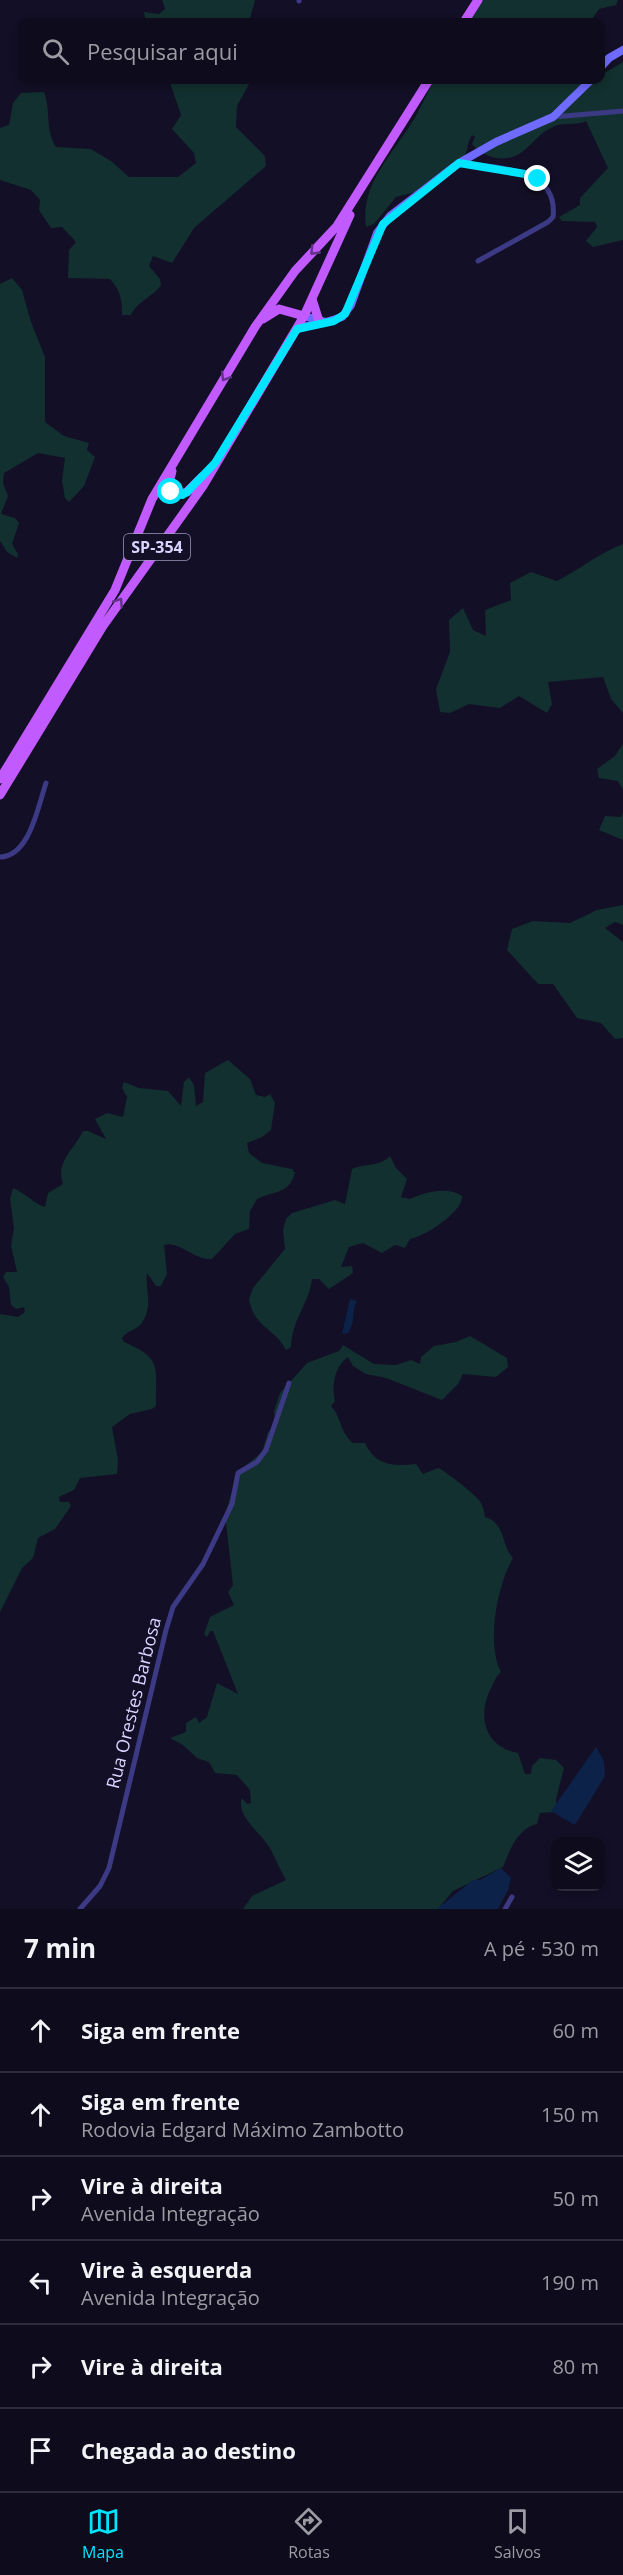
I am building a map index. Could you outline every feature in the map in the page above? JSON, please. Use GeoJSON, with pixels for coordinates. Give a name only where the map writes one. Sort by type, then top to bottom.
{"type":"FeatureCollection","features":[{"type":"Feature","properties":{"kind":"main road"},"geometry":{"type":"LineString","coordinates":[[467,18],[478,0]]}},
{"type":"Feature","properties":{"kind":"main road"},"geometry":{"type":"LineString","coordinates":[[605,62],[623,50]]}},
{"type":"Feature","properties":{"kind":"main road","name":"SP-354"},"geometry":{"type":"LineString","coordinates":[[0,779],[115,590],[152,499],[255,327],[295,271],[337,226],[427,84]]}},
{"type":"Feature","properties":{"kind":"main road"},"geometry":{"type":"LineString","coordinates":[[297,329],[320,322],[334,321],[345,314],[383,224],[459,163],[496,142],[553,117],[587,84]]}},
{"type":"Feature","properties":{"kind":"main road","name":"SP-354"},"geometry":{"type":"LineString","coordinates":[[0,795],[103,626],[203,486],[297,329],[362,188]]}},
{"type":"Feature","properties":{"kind":"main road"},"geometry":{"type":"LineString","coordinates":[[312,299],[320,322]]}},
{"type":"Feature","properties":{"kind":"main road"},"geometry":{"type":"LineString","coordinates":[[255,327],[270,313],[279,309],[320,322]]}},
{"type":"Feature","properties":{"kind":"main road"},"geometry":{"type":"LineString","coordinates":[[179,455],[168,483],[171,492],[175,495],[187,492],[215,463]]}},
{"type":"Feature","properties":{"kind":"street"},"geometry":{"type":"LineString","coordinates":[[553,117],[623,111]]}},
{"type":"Feature","properties":{"kind":"street"},"geometry":{"type":"LineString","coordinates":[[459,163],[525,174],[538,179],[548,190],[554,211],[553,218],[548,222],[478,261]]}},
{"type":"Feature","properties":{"kind":"street"},"geometry":{"type":"LineString","coordinates":[[0,856],[6,856],[25,843],[46,783]]}},
{"type":"Feature","properties":{"kind":"street","name":"Rua Orestes Barbosa"},"geometry":{"type":"LineString","coordinates":[[80,1909],[100,1886],[110,1868],[174,1607],[203,1564],[227,1515],[232,1504],[238,1473],[257,1461],[266,1450],[289,1383]]}},
{"type":"Feature","properties":{"kind":"street"},"geometry":{"type":"LineString","coordinates":[[505,1909],[512,1897]]}},
{"type":"Feature","properties":{"kind":"green space"},"geometry":{"type":"Polygon","coordinates":[[[162,0],[255,0],[250,18],[145,18],[144,12],[159,14],[165,9],[162,0]]]}},
{"type":"Feature","properties":{"kind":"green space"},"geometry":{"type":"Polygon","coordinates":[[[480,0],[618,0],[616,5],[599,9],[593,18],[472,18],[480,0]]]}},
{"type":"Feature","properties":{"kind":"green space"},"geometry":{"type":"Polygon","coordinates":[[[623,62],[623,240],[593,247],[586,241],[597,227],[595,222],[562,221],[559,217],[580,205],[580,198],[608,168],[586,121],[550,128],[522,152],[509,158],[496,158],[483,153],[472,144],[475,137],[472,135],[462,160],[455,161],[452,167],[419,191],[396,197],[374,224],[366,227],[365,211],[374,181],[417,114],[432,84],[605,84],[605,73],[623,62]]]}},
{"type":"Feature","properties":{"kind":"green space"},"geometry":{"type":"Polygon","coordinates":[[[170,84],[249,84],[237,106],[236,127],[265,156],[266,166],[194,228],[172,263],[153,256],[149,266],[160,279],[161,285],[137,306],[131,315],[122,315],[120,296],[110,279],[68,278],[69,250],[76,242],[62,227],[51,228],[39,210],[40,200],[31,190],[0,180],[0,128],[9,125],[13,103],[21,93],[44,92],[50,134],[56,147],[91,149],[111,161],[129,177],[178,177],[196,163],[194,153],[172,129],[181,115],[170,84]]]}},
{"type":"Feature","properties":{"kind":"green space"},"geometry":{"type":"Polygon","coordinates":[[[12,278],[22,290],[31,322],[45,357],[45,422],[64,436],[89,443],[87,450],[95,457],[84,486],[69,502],[65,498],[62,481],[65,458],[38,453],[4,473],[3,483],[8,496],[1,514],[15,518],[19,523],[12,544],[18,554],[17,558],[7,552],[0,541],[0,284],[12,278]]]}},
{"type":"Feature","properties":{"kind":"green space"},"geometry":{"type":"Polygon","coordinates":[[[623,544],[623,713],[611,699],[603,677],[548,682],[552,704],[547,713],[519,696],[500,708],[469,704],[450,713],[440,712],[436,689],[450,652],[449,620],[463,608],[473,630],[486,636],[485,610],[511,600],[510,583],[531,572],[557,581],[623,544]]]}},
{"type":"Feature","properties":{"kind":"green space"},"geometry":{"type":"Polygon","coordinates":[[[623,744],[623,790],[618,781],[599,778],[597,769],[615,756],[623,744]]]}},
{"type":"Feature","properties":{"kind":"green space"},"geometry":{"type":"Polygon","coordinates":[[[623,812],[623,840],[599,830],[605,816],[621,817],[623,812]]]}},
{"type":"Feature","properties":{"kind":"green space"},"geometry":{"type":"Polygon","coordinates":[[[623,905],[623,925],[615,922],[605,928],[623,942],[623,1038],[615,1039],[601,1023],[577,1018],[553,984],[538,984],[507,950],[512,929],[533,921],[570,923],[597,910],[623,905]]]}},
{"type":"Feature","properties":{"kind":"green space"},"geometry":{"type":"Polygon","coordinates":[[[228,1060],[250,1079],[256,1095],[265,1097],[270,1094],[275,1103],[271,1130],[262,1137],[247,1143],[249,1153],[262,1163],[292,1169],[295,1173],[289,1185],[284,1189],[257,1199],[250,1211],[249,1229],[235,1234],[212,1259],[199,1257],[175,1245],[164,1245],[167,1274],[161,1286],[156,1286],[147,1273],[148,1305],[145,1317],[139,1326],[122,1338],[124,1342],[146,1354],[155,1366],[156,1406],[130,1414],[112,1427],[118,1460],[117,1474],[80,1478],[74,1490],[59,1497],[60,1502],[69,1502],[71,1506],[55,1529],[38,1538],[33,1558],[22,1568],[0,1612],[0,1314],[18,1317],[25,1312],[24,1307],[16,1309],[11,1305],[9,1287],[3,1277],[6,1272],[17,1272],[11,1246],[14,1228],[10,1199],[13,1188],[45,1207],[48,1193],[63,1184],[61,1169],[63,1163],[83,1131],[106,1139],[95,1119],[107,1113],[123,1117],[127,1097],[122,1088],[124,1082],[139,1088],[168,1091],[181,1106],[184,1082],[189,1077],[194,1085],[196,1106],[203,1102],[205,1073],[228,1060]]]}},
{"type":"Feature","properties":{"kind":"green space"},"geometry":{"type":"Polygon","coordinates":[[[390,1156],[396,1168],[407,1179],[401,1197],[410,1199],[429,1192],[450,1191],[462,1196],[461,1202],[450,1216],[425,1233],[410,1239],[405,1248],[395,1245],[382,1253],[363,1243],[349,1247],[341,1267],[352,1266],[353,1273],[329,1289],[319,1279],[312,1279],[308,1296],[294,1328],[291,1347],[286,1350],[277,1337],[255,1316],[249,1299],[253,1288],[285,1249],[283,1230],[286,1219],[292,1213],[335,1200],[345,1204],[352,1169],[382,1162],[390,1156]]]}},
{"type":"Feature","properties":{"kind":"green space"},"geometry":{"type":"Polygon","coordinates":[[[470,1336],[507,1358],[508,1367],[496,1377],[463,1374],[458,1384],[442,1400],[386,1378],[366,1374],[353,1366],[348,1357],[340,1365],[335,1376],[335,1401],[331,1406],[345,1434],[353,1443],[365,1443],[374,1456],[386,1463],[416,1464],[423,1474],[441,1469],[480,1501],[485,1517],[497,1524],[500,1529],[513,1558],[502,1584],[495,1615],[494,1646],[501,1672],[495,1679],[487,1698],[484,1719],[486,1728],[497,1744],[518,1753],[525,1774],[531,1774],[532,1766],[540,1758],[556,1760],[564,1768],[556,1799],[557,1812],[540,1813],[537,1824],[519,1835],[503,1867],[453,1891],[438,1909],[243,1909],[252,1896],[286,1880],[271,1850],[243,1812],[242,1798],[247,1804],[251,1803],[250,1790],[237,1775],[215,1773],[209,1762],[197,1758],[183,1745],[170,1738],[186,1732],[186,1723],[196,1717],[199,1723],[207,1717],[217,1683],[238,1694],[213,1631],[210,1631],[207,1637],[204,1634],[210,1617],[234,1605],[228,1592],[233,1585],[225,1514],[238,1472],[262,1452],[268,1432],[276,1427],[274,1411],[280,1393],[307,1363],[339,1351],[343,1345],[374,1364],[396,1365],[411,1360],[420,1364],[421,1357],[434,1346],[456,1342],[470,1336]]]}},
{"type":"Feature","properties":{"kind":"water"},"geometry":{"type":"Polygon","coordinates":[[[350,1299],[357,1301],[352,1325],[348,1333],[342,1334],[350,1299]]]}},
{"type":"Feature","properties":{"kind":"water"},"geometry":{"type":"Polygon","coordinates":[[[596,1747],[604,1761],[605,1776],[575,1825],[551,1811],[596,1747]]]}},
{"type":"Feature","properties":{"kind":"water"},"geometry":{"type":"Polygon","coordinates":[[[501,1868],[511,1878],[508,1890],[498,1909],[437,1909],[473,1880],[480,1880],[501,1868]]]}},
{"type":"Feature","properties":{"kind":"route"},"geometry":{"type":"LineString","coordinates":[[171,492],[175,495],[187,492],[215,463],[297,329],[334,321],[345,314],[351,305],[377,233],[390,216],[459,163],[525,174],[538,179]]}}]}
